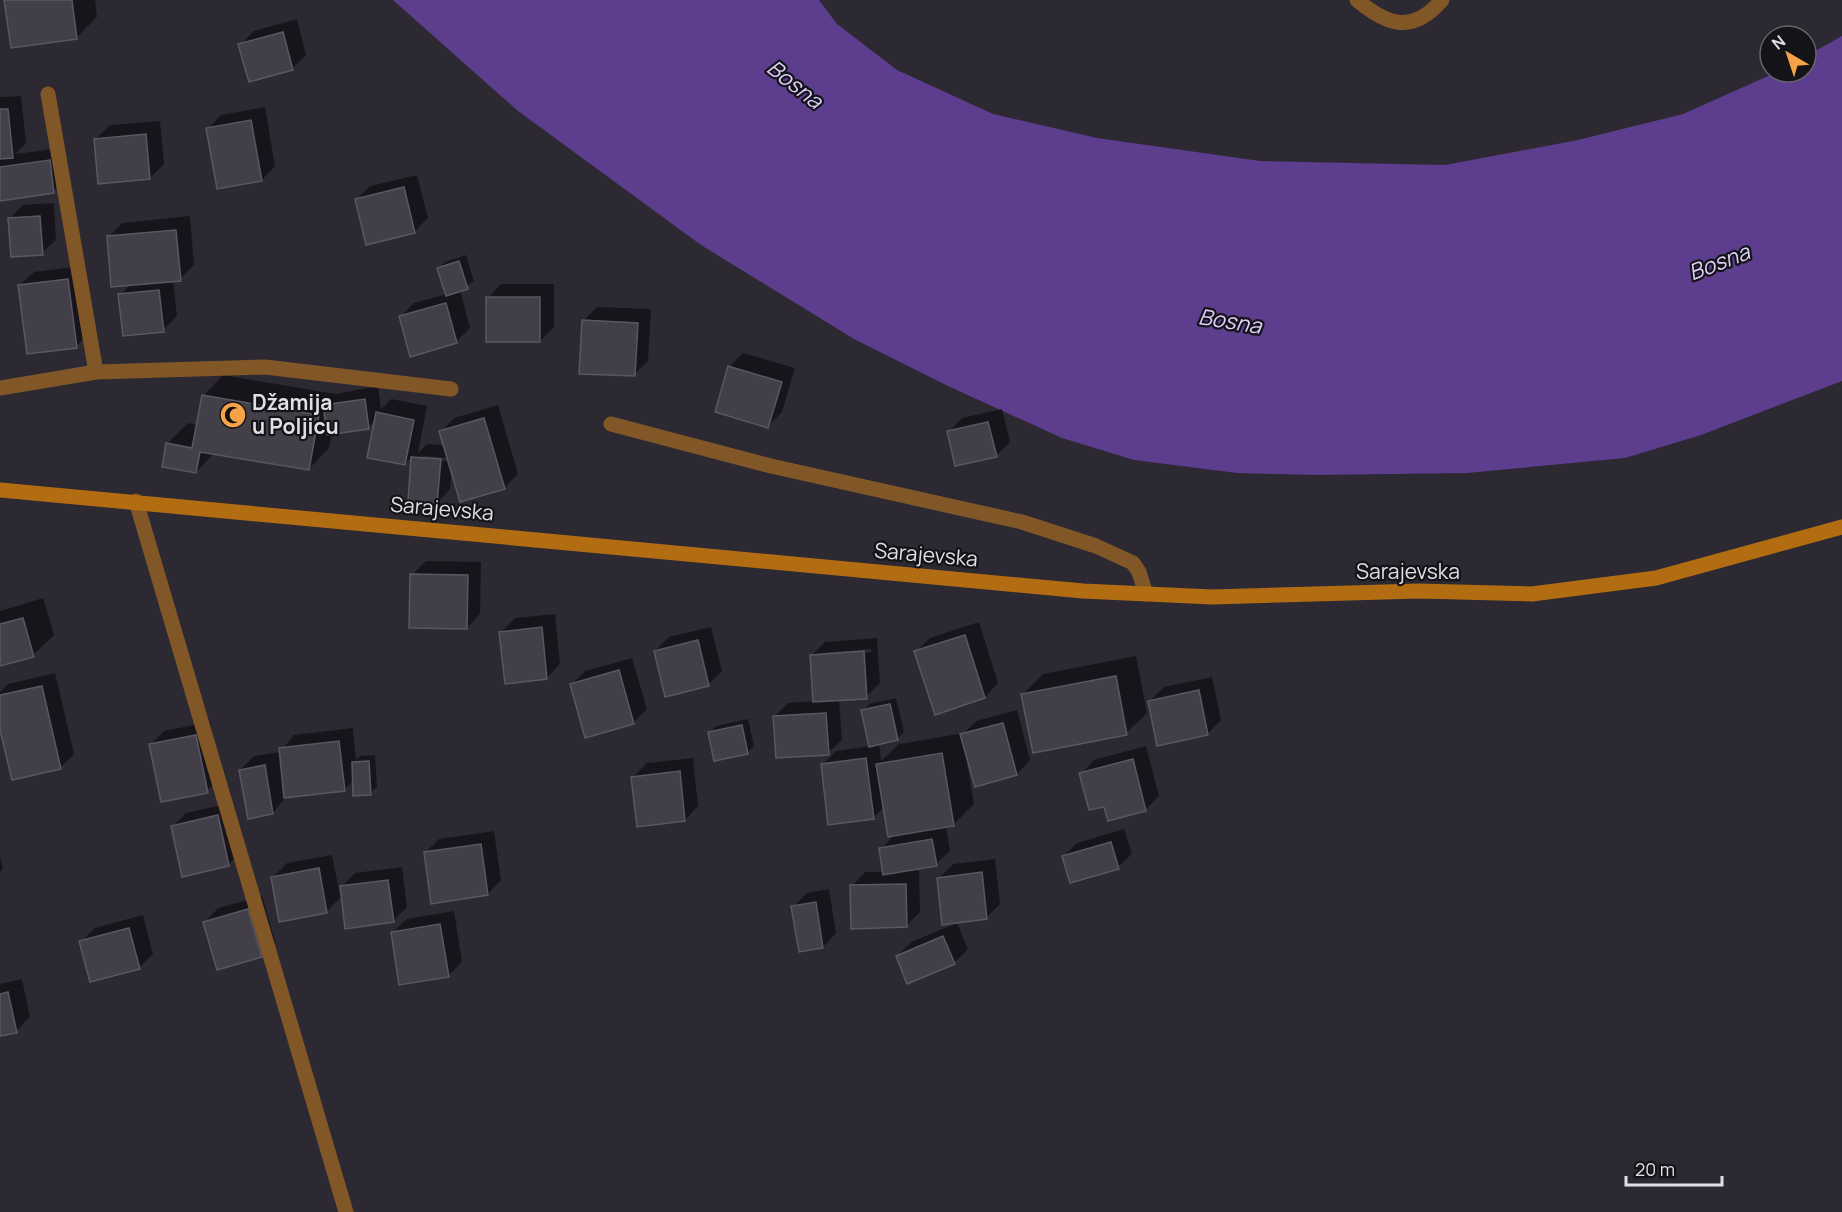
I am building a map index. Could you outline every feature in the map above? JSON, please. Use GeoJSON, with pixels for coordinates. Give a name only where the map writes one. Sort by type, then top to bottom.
{"type":"FeatureCollection","features":[{"type":"Feature","properties":{"kind":"main road","name":"Sarajevska"},"geometry":{"type":"LineString","coordinates":[[0,490],[1071,590],[1212,597],[1419,591],[1532,594],[1656,578],[1842,526]]}},
{"type":"Feature","properties":{"kind":"street"},"geometry":{"type":"LineString","coordinates":[[1357,0],[1377,17],[1404,24],[1426,17],[1442,0]]}},
{"type":"Feature","properties":{"kind":"street"},"geometry":{"type":"LineString","coordinates":[[48,94],[96,372]]}},
{"type":"Feature","properties":{"kind":"street"},"geometry":{"type":"LineString","coordinates":[[0,388],[96,372],[265,367],[451,389]]}},
{"type":"Feature","properties":{"kind":"street"},"geometry":{"type":"LineString","coordinates":[[611,424],[771,466],[1022,522],[1096,546],[1132,563],[1139,572],[1146,594]]}},
{"type":"Feature","properties":{"kind":"street"},"geometry":{"type":"LineString","coordinates":[[136,501],[346,1212]]}},
{"type":"Feature","properties":{"kind":"water","name":"Bosna"},"geometry":{"type":"Polygon","coordinates":[[[393,0],[819,0],[837,24],[897,70],[993,114],[1097,138],[1260,161],[1445,165],[1578,140],[1683,114],[1758,80],[1758,84],[1818,84],[1818,49],[1842,36],[1842,381],[1701,435],[1625,458],[1467,473],[1316,475],[1237,473],[1134,460],[1062,438],[948,386],[854,339],[701,245],[518,111],[393,0]]]}},
{"type":"Feature","properties":{"kind":"building"},"geometry":{"type":"Polygon","coordinates":[[[4,0],[72,0],[77,39],[11,48],[4,0]]]}},
{"type":"Feature","properties":{"kind":"building"},"geometry":{"type":"Polygon","coordinates":[[[283,32],[293,70],[249,82],[238,44],[283,32]]]}},
{"type":"Feature","properties":{"kind":"building"},"geometry":{"type":"Polygon","coordinates":[[[0,109],[8,109],[13,158],[0,159],[0,109]]]}},
{"type":"Feature","properties":{"kind":"building"},"geometry":{"type":"Polygon","coordinates":[[[251,120],[262,181],[217,189],[206,128],[251,120]]]}},
{"type":"Feature","properties":{"kind":"building"},"geometry":{"type":"Polygon","coordinates":[[[146,134],[150,179],[98,184],[94,139],[146,134]]]}},
{"type":"Feature","properties":{"kind":"building"},"geometry":{"type":"Polygon","coordinates":[[[50,160],[54,193],[0,201],[0,167],[50,160]]]}},
{"type":"Feature","properties":{"kind":"building"},"geometry":{"type":"Polygon","coordinates":[[[404,187],[415,233],[366,245],[355,199],[404,187]]]}},
{"type":"Feature","properties":{"kind":"building"},"geometry":{"type":"Polygon","coordinates":[[[40,216],[43,255],[11,257],[8,218],[40,216]]]}},
{"type":"Feature","properties":{"kind":"building"},"geometry":{"type":"Polygon","coordinates":[[[176,230],[181,281],[111,287],[107,236],[176,230]]]}},
{"type":"Feature","properties":{"kind":"building"},"geometry":{"type":"Polygon","coordinates":[[[459,261],[468,289],[446,296],[437,268],[459,261]]]}},
{"type":"Feature","properties":{"kind":"building"},"geometry":{"type":"Polygon","coordinates":[[[68,279],[77,348],[27,354],[18,285],[68,279]]]}},
{"type":"Feature","properties":{"kind":"building"},"geometry":{"type":"Polygon","coordinates":[[[159,290],[164,332],[123,336],[118,294],[159,290]]]}},
{"type":"Feature","properties":{"kind":"building"},"geometry":{"type":"Polygon","coordinates":[[[486,297],[540,297],[540,342],[486,342],[486,297]]]}},
{"type":"Feature","properties":{"kind":"building"},"geometry":{"type":"Polygon","coordinates":[[[446,303],[457,343],[410,357],[399,316],[446,303]]]}},
{"type":"Feature","properties":{"kind":"building"},"geometry":{"type":"Polygon","coordinates":[[[582,320],[638,323],[635,376],[579,374],[582,320]]]}},
{"type":"Feature","properties":{"kind":"building"},"geometry":{"type":"Polygon","coordinates":[[[728,366],[782,382],[768,428],[715,412],[728,366]]]}},
{"type":"Feature","properties":{"kind":"building"},"geometry":{"type":"Polygon","coordinates":[[[202,395],[319,415],[309,470],[200,452],[196,473],[162,467],[166,443],[192,448],[202,395]]]}},
{"type":"Feature","properties":{"kind":"building"},"geometry":{"type":"Polygon","coordinates":[[[365,399],[369,429],[327,435],[323,405],[365,399]]]}},
{"type":"Feature","properties":{"kind":"building"},"geometry":{"type":"Polygon","coordinates":[[[376,412],[414,420],[405,465],[367,458],[376,412]]]}},
{"type":"Feature","properties":{"kind":"building"},"geometry":{"type":"Polygon","coordinates":[[[484,418],[505,489],[460,502],[439,431],[484,418]]]}},
{"type":"Feature","properties":{"kind":"building"},"geometry":{"type":"Polygon","coordinates":[[[988,422],[997,457],[955,466],[947,431],[988,422]]]}},
{"type":"Feature","properties":{"kind":"building"},"geometry":{"type":"Polygon","coordinates":[[[411,457],[441,459],[437,504],[408,502],[411,457]]]}},
{"type":"Feature","properties":{"kind":"building"},"geometry":{"type":"Polygon","coordinates":[[[410,574],[468,575],[467,629],[409,628],[410,574]]]}},
{"type":"Feature","properties":{"kind":"building"},"geometry":{"type":"Polygon","coordinates":[[[23,618],[34,657],[0,666],[0,624],[23,618]]]}},
{"type":"Feature","properties":{"kind":"building"},"geometry":{"type":"Polygon","coordinates":[[[542,627],[547,679],[505,684],[499,632],[542,627]]]}},
{"type":"Feature","properties":{"kind":"building"},"geometry":{"type":"Polygon","coordinates":[[[965,635],[985,698],[935,715],[914,651],[965,635]]]}},
{"type":"Feature","properties":{"kind":"building"},"geometry":{"type":"Polygon","coordinates":[[[698,640],[709,686],[665,697],[654,651],[698,640]]]}},
{"type":"Feature","properties":{"kind":"building"},"geometry":{"type":"Polygon","coordinates":[[[864,651],[867,699],[813,702],[810,655],[864,651]]]}},
{"type":"Feature","properties":{"kind":"building"},"geometry":{"type":"Polygon","coordinates":[[[619,670],[634,724],[585,738],[570,684],[619,670]]]}},
{"type":"Feature","properties":{"kind":"building"},"geometry":{"type":"Polygon","coordinates":[[[1116,676],[1127,735],[1033,753],[1021,694],[1116,676]]]}},
{"type":"Feature","properties":{"kind":"building"},"geometry":{"type":"Polygon","coordinates":[[[42,686],[61,769],[12,780],[0,730],[0,695],[42,686]]]}},
{"type":"Feature","properties":{"kind":"building"},"geometry":{"type":"Polygon","coordinates":[[[1199,690],[1208,735],[1157,746],[1148,701],[1199,690]]]}},
{"type":"Feature","properties":{"kind":"building"},"geometry":{"type":"Polygon","coordinates":[[[890,704],[898,740],[869,747],[861,710],[890,704]]]}},
{"type":"Feature","properties":{"kind":"building"},"geometry":{"type":"Polygon","coordinates":[[[826,713],[829,755],[776,758],[773,716],[826,713]]]}},
{"type":"Feature","properties":{"kind":"building"},"geometry":{"type":"Polygon","coordinates":[[[1003,723],[1017,775],[975,787],[960,734],[1003,723]]]}},
{"type":"Feature","properties":{"kind":"building"},"geometry":{"type":"Polygon","coordinates":[[[742,725],[748,754],[714,761],[708,732],[742,725]]]}},
{"type":"Feature","properties":{"kind":"building"},"geometry":{"type":"Polygon","coordinates":[[[196,735],[208,793],[161,802],[149,744],[196,735]]]}},
{"type":"Feature","properties":{"kind":"building"},"geometry":{"type":"Polygon","coordinates":[[[339,741],[345,791],[284,798],[279,748],[339,741]]]}},
{"type":"Feature","properties":{"kind":"building"},"geometry":{"type":"Polygon","coordinates":[[[942,753],[954,826],[888,837],[876,764],[942,753]]]}},
{"type":"Feature","properties":{"kind":"building"},"geometry":{"type":"Polygon","coordinates":[[[866,758],[874,819],[828,825],[821,764],[866,758]]]}},
{"type":"Feature","properties":{"kind":"building"},"geometry":{"type":"Polygon","coordinates":[[[1133,759],[1146,811],[1108,821],[1104,807],[1089,810],[1079,773],[1133,759]]]}},
{"type":"Feature","properties":{"kind":"building"},"geometry":{"type":"Polygon","coordinates":[[[369,761],[371,795],[353,796],[352,762],[369,761]]]}},
{"type":"Feature","properties":{"kind":"building"},"geometry":{"type":"Polygon","coordinates":[[[265,765],[273,814],[248,819],[239,770],[265,765]]]}},
{"type":"Feature","properties":{"kind":"building"},"geometry":{"type":"Polygon","coordinates":[[[680,771],[685,821],[637,827],[631,777],[680,771]]]}},
{"type":"Feature","properties":{"kind":"building"},"geometry":{"type":"Polygon","coordinates":[[[218,815],[229,866],[182,877],[171,826],[218,815]]]}},
{"type":"Feature","properties":{"kind":"building"},"geometry":{"type":"Polygon","coordinates":[[[932,839],[937,866],[883,875],[879,848],[932,839]]]}},
{"type":"Feature","properties":{"kind":"building"},"geometry":{"type":"Polygon","coordinates":[[[1111,842],[1119,869],[1070,883],[1062,856],[1111,842]]]}},
{"type":"Feature","properties":{"kind":"building"},"geometry":{"type":"Polygon","coordinates":[[[481,844],[488,895],[431,904],[424,852],[481,844]]]}},
{"type":"Feature","properties":{"kind":"building"},"geometry":{"type":"Polygon","coordinates":[[[319,868],[327,913],[279,922],[271,877],[319,868]]]}},
{"type":"Feature","properties":{"kind":"building"},"geometry":{"type":"Polygon","coordinates":[[[982,872],[987,919],[942,925],[937,878],[982,872]]]}},
{"type":"Feature","properties":{"kind":"building"},"geometry":{"type":"Polygon","coordinates":[[[388,880],[394,922],[345,929],[340,886],[388,880]]]}},
{"type":"Feature","properties":{"kind":"building"},"geometry":{"type":"Polygon","coordinates":[[[906,884],[907,927],[851,929],[850,885],[906,884]]]}},
{"type":"Feature","properties":{"kind":"building"},"geometry":{"type":"Polygon","coordinates":[[[816,902],[823,948],[799,952],[791,906],[816,902]]]}},
{"type":"Feature","properties":{"kind":"building"},"geometry":{"type":"Polygon","coordinates":[[[248,909],[262,957],[217,970],[203,922],[248,909]]]}},
{"type":"Feature","properties":{"kind":"building"},"geometry":{"type":"Polygon","coordinates":[[[440,924],[449,977],[399,985],[391,932],[440,924]]]}},
{"type":"Feature","properties":{"kind":"building"},"geometry":{"type":"Polygon","coordinates":[[[129,928],[140,969],[90,982],[79,941],[129,928]]]}},
{"type":"Feature","properties":{"kind":"building"},"geometry":{"type":"Polygon","coordinates":[[[943,936],[955,964],[907,984],[896,956],[943,936]]]}},
{"type":"Feature","properties":{"kind":"building"},"geometry":{"type":"Polygon","coordinates":[[[8,992],[17,1033],[0,1036],[0,994],[8,992]]]}},
{"type":"Feature","properties":{"kind":"place","name":"Džamija u Poljicu"},"geometry":{"type":"Point","coordinates":[233,415]}}]}
